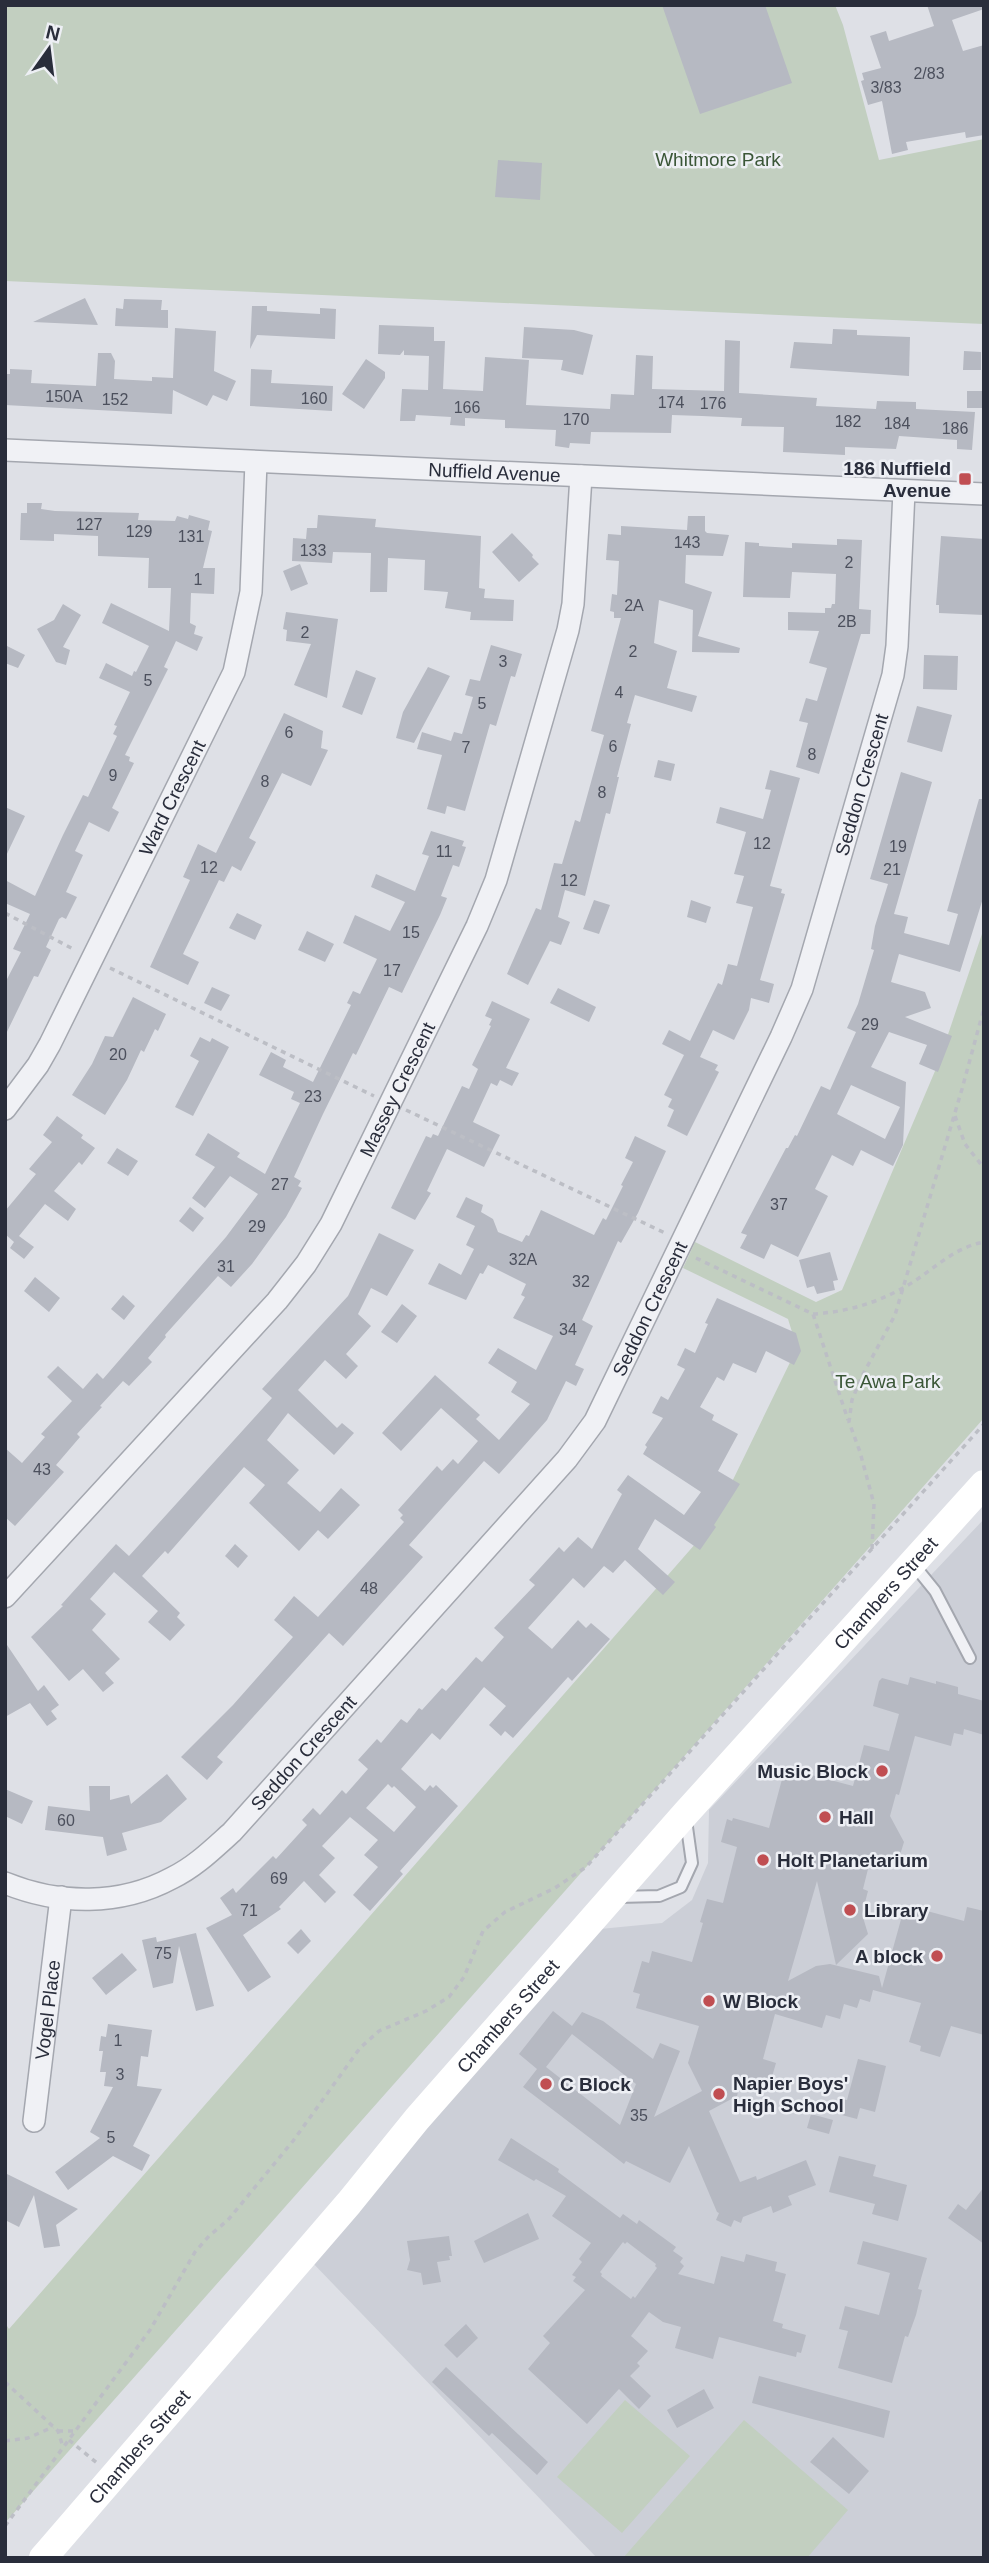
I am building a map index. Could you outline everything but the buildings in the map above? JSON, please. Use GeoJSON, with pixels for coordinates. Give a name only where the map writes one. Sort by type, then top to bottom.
{"type":"FeatureCollection","features":[{"type":"Feature","properties":{"kind":"main road","name":"Chambers Street"},"geometry":{"type":"LineString","coordinates":[[43,2558],[349,2203],[417,2119],[686,1814],[984,1484]]}},
{"type":"Feature","properties":{"kind":"street","name":"Nuffield Avenue"},"geometry":{"type":"LineString","coordinates":[[5,450],[984,494]]}},
{"type":"Feature","properties":{"kind":"street","name":"Ward Crescent"},"geometry":{"type":"LineString","coordinates":[[5,1109],[38,1065],[234,671],[250,592],[256,462]]}},
{"type":"Feature","properties":{"kind":"street","name":"Massey Crescent"},"geometry":{"type":"LineString","coordinates":[[5,1597],[277,1301],[306,1264],[331,1224],[477,926],[496,880],[568,630],[573,604],[581,477]]}},
{"type":"Feature","properties":{"kind":"street","name":"Seddon Crescent"},"geometry":{"type":"LineString","coordinates":[[5,1883],[37,1893],[98,1900],[151,1888],[194,1864],[232,1832],[521,1510],[595,1421],[781,1037],[818,943],[893,675],[897,646],[904,491]]}},
{"type":"Feature","properties":{"kind":"street","name":"Vogel Place"},"geometry":{"type":"LineString","coordinates":[[34,2121],[61,1897]]}},
{"type":"Feature","properties":{"kind":"lane"},"geometry":{"type":"LineString","coordinates":[[912,1563],[935,1591],[971,1658]]}},
{"type":"Feature","properties":{"kind":"lane"},"geometry":{"type":"LineString","coordinates":[[611,1898],[659,1896],[681,1886],[692,1863],[686,1814]]}},
{"type":"Feature","properties":{"kind":"path"},"geometry":{"type":"LineString","coordinates":[[5,914],[90,960],[391,1103],[681,1245],[813,1314],[842,1312],[875,1301],[904,1288],[944,1259],[969,1245],[984,1242]]}},
{"type":"Feature","properties":{"kind":"path"},"geometry":{"type":"LineString","coordinates":[[849,1422],[852,1400],[861,1378],[895,1315],[904,1288],[984,1008]]}},
{"type":"Feature","properties":{"kind":"path"},"geometry":{"type":"LineString","coordinates":[[954,1114],[965,1144],[984,1168]]}},
{"type":"Feature","properties":{"kind":"path"},"geometry":{"type":"LineString","coordinates":[[813,1314],[860,1452],[873,1504],[872,1549]]}},
{"type":"Feature","properties":{"kind":"path"},"geometry":{"type":"LineString","coordinates":[[5,2526],[150,2330],[195,2252],[228,2220],[277,2161],[360,2048],[379,2031],[426,2011],[449,1997],[464,1977],[484,1931],[505,1912],[555,1888],[586,1867],[984,1424]]}},
{"type":"Feature","properties":{"kind":"path"},"geometry":{"type":"LineString","coordinates":[[5,2382],[55,2429],[63,2448]]}},
{"type":"Feature","properties":{"kind":"path"},"geometry":{"type":"LineString","coordinates":[[5,2441],[28,2438],[55,2429],[76,2431]]}},
{"type":"Feature","properties":{"kind":"path"},"geometry":{"type":"LineString","coordinates":[[69,2440],[113,2476]]}},
{"type":"Feature","properties":{"kind":"shaded area","name":"Napier Boys' High School"},"geometry":{"type":"Polygon","coordinates":[[[984,1519],[984,2558],[597,2558],[309,2259],[600,1929],[662,1923],[692,1900],[708,1863],[709,1810],[984,1519]]]}},
{"type":"Feature","properties":{"kind":"green space","name":"Whitmore Park"},"geometry":{"type":"Polygon","coordinates":[[[5,5],[835,5],[843,25],[879,160],[984,139],[984,324],[5,281],[5,5]]]}},
{"type":"Feature","properties":{"kind":"green space","name":"Te Awa Park"},"geometry":{"type":"Polygon","coordinates":[[[984,928],[984,1418],[5,2523],[5,2323],[9,2329],[710,1527],[797,1348],[788,1319],[683,1268],[695,1242],[816,1302],[842,1290],[938,1064],[984,928]]]}},
{"type":"Feature","properties":{"kind":"green space"},"geometry":{"type":"Polygon","coordinates":[[[625,2400],[690,2456],[622,2533],[557,2477],[625,2400]]]}},
{"type":"Feature","properties":{"kind":"green space"},"geometry":{"type":"Polygon","coordinates":[[[744,2420],[848,2510],[807,2558],[623,2558],[744,2420]]]}},
{"type":"Feature","properties":{"kind":"place","name":"186 Nuffield Avenue"},"geometry":{"type":"Point","coordinates":[965,479]}},
{"type":"Feature","properties":{"kind":"place","name":"Music Block"},"geometry":{"type":"Point","coordinates":[882,1771]}},
{"type":"Feature","properties":{"kind":"place","name":"Hall"},"geometry":{"type":"Point","coordinates":[825,1817]}},
{"type":"Feature","properties":{"kind":"place","name":"Holt Planetarium"},"geometry":{"type":"Point","coordinates":[763,1860]}},
{"type":"Feature","properties":{"kind":"place","name":"Library"},"geometry":{"type":"Point","coordinates":[850,1910]}},
{"type":"Feature","properties":{"kind":"place","name":"A block"},"geometry":{"type":"Point","coordinates":[937,1956]}},
{"type":"Feature","properties":{"kind":"place","name":"W Block"},"geometry":{"type":"Point","coordinates":[709,2001]}},
{"type":"Feature","properties":{"kind":"place","name":"C Block"},"geometry":{"type":"Point","coordinates":[546,2084]}},
{"type":"Feature","properties":{"kind":"place","name":"Napier Boys' High School"},"geometry":{"type":"Point","coordinates":[719,2094]}}]}
